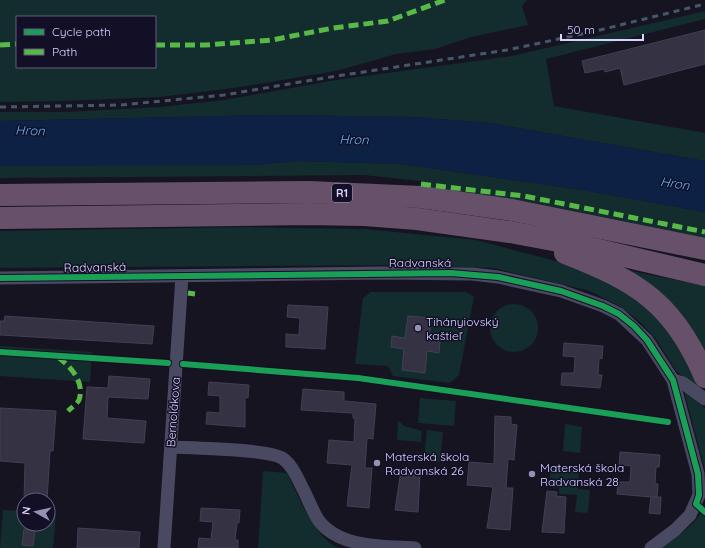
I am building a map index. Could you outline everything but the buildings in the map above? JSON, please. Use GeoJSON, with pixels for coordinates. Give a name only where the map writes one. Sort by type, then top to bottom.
{"type":"FeatureCollection","features":[{"type":"Feature","properties":{"kind":"highway","name":"R1"},"geometry":{"type":"LineString","coordinates":[[0,195],[308,192],[420,197],[512,210],[705,249]]}},
{"type":"Feature","properties":{"kind":"highway","name":"R1"},"geometry":{"type":"LineString","coordinates":[[0,218],[329,214],[417,220],[510,232],[569,243],[705,275]]}},
{"type":"Feature","properties":{"kind":"highway"},"geometry":{"type":"LineString","coordinates":[[510,232],[606,270],[624,279],[644,292],[662,307],[675,323],[698,359],[705,377]]}},
{"type":"Feature","properties":{"kind":"street","name":"Radvanská"},"geometry":{"type":"LineString","coordinates":[[0,278],[451,273],[498,277],[535,285],[582,298],[619,314],[647,340],[673,380],[698,474],[699,495],[690,515],[675,530],[651,548]]}},
{"type":"Feature","properties":{"kind":"street","name":"Bernolákova"},"geometry":{"type":"LineString","coordinates":[[164,548],[182,276]]}},
{"type":"Feature","properties":{"kind":"street"},"geometry":{"type":"LineString","coordinates":[[673,380],[683,383],[705,399]]}},
{"type":"Feature","properties":{"kind":"street"},"geometry":{"type":"LineString","coordinates":[[171,447],[260,452],[281,457],[292,468],[319,521],[333,535],[349,542],[415,548]]}},
{"type":"Feature","properties":{"kind":"green space"},"geometry":{"type":"Polygon","coordinates":[[[0,0],[527,0],[522,6],[528,25],[471,37],[435,49],[396,54],[336,71],[234,88],[160,97],[0,102],[0,0]]]}},
{"type":"Feature","properties":{"kind":"green space"},"geometry":{"type":"Polygon","coordinates":[[[705,11],[705,19],[546,59],[554,106],[705,133],[705,161],[489,123],[414,117],[271,115],[0,121],[0,112],[65,112],[160,107],[224,100],[336,80],[512,56],[705,11]]]}},
{"type":"Feature","properties":{"kind":"green space"},"geometry":{"type":"Polygon","coordinates":[[[298,161],[401,164],[583,190],[705,212],[705,238],[530,202],[425,187],[421,181],[363,175],[0,178],[0,165],[254,165],[298,161]]]}},
{"type":"Feature","properties":{"kind":"green space"},"geometry":{"type":"Polygon","coordinates":[[[246,227],[365,229],[476,240],[563,263],[612,280],[664,320],[702,386],[698,388],[676,371],[656,339],[638,320],[619,306],[590,291],[493,268],[401,265],[0,268],[0,231],[246,227]]]}},
{"type":"Feature","properties":{"kind":"green space"},"geometry":{"type":"Polygon","coordinates":[[[622,269],[705,286],[705,355],[622,269]]]}},
{"type":"Feature","properties":{"kind":"green space"},"geometry":{"type":"Polygon","coordinates":[[[371,292],[466,292],[474,297],[459,375],[450,383],[393,376],[388,366],[355,364],[363,298],[371,292]]]}},
{"type":"Feature","properties":{"kind":"green space"},"geometry":{"type":"Polygon","coordinates":[[[514,304],[523,306],[531,311],[536,319],[538,328],[536,337],[531,345],[523,350],[514,352],[505,350],[497,345],[492,337],[490,328],[492,319],[497,311],[505,306],[514,304]]]}},
{"type":"Feature","properties":{"kind":"green space"},"geometry":{"type":"Polygon","coordinates":[[[0,346],[92,352],[90,382],[0,376],[0,346]]]}},
{"type":"Feature","properties":{"kind":"green space"},"geometry":{"type":"Polygon","coordinates":[[[684,391],[705,408],[705,470],[684,391]]]}},
{"type":"Feature","properties":{"kind":"green space"},"geometry":{"type":"Polygon","coordinates":[[[420,398],[456,401],[454,426],[418,423],[420,398]]]}},
{"type":"Feature","properties":{"kind":"green space"},"geometry":{"type":"Polygon","coordinates":[[[398,420],[404,426],[422,431],[421,442],[397,440],[398,420]]]}},
{"type":"Feature","properties":{"kind":"green space"},"geometry":{"type":"Polygon","coordinates":[[[565,424],[582,427],[580,453],[563,451],[565,424]]]}},
{"type":"Feature","properties":{"kind":"green space"},"geometry":{"type":"Polygon","coordinates":[[[427,430],[443,432],[440,462],[424,460],[427,430]]]}},
{"type":"Feature","properties":{"kind":"green space"},"geometry":{"type":"Polygon","coordinates":[[[551,466],[592,469],[592,473],[579,472],[578,489],[590,490],[588,513],[575,512],[577,495],[559,494],[559,488],[549,487],[551,466]]]}},
{"type":"Feature","properties":{"kind":"green space"},"geometry":{"type":"Polygon","coordinates":[[[263,471],[287,473],[308,516],[323,536],[331,544],[339,548],[258,548],[263,471]]]}},
{"type":"Feature","properties":{"kind":"green space"},"geometry":{"type":"Polygon","coordinates":[[[705,505],[705,548],[661,548],[692,524],[705,505]]]}},
{"type":"Feature","properties":{"kind":"green space"},"geometry":{"type":"Polygon","coordinates":[[[3,510],[16,511],[16,532],[54,532],[53,548],[0,548],[3,510]]]}},
{"type":"Feature","properties":{"kind":"water","name":"Hron"},"geometry":{"type":"Polygon","coordinates":[[[271,115],[414,117],[489,123],[705,161],[705,212],[583,190],[401,164],[298,161],[254,165],[0,166],[0,121],[271,115]]]}},
{"type":"Feature","properties":{"kind":"railway"},"geometry":{"type":"LineString","coordinates":[[0,107],[121,105],[224,95],[507,50],[596,31],[705,4]]}},
{"type":"Feature","properties":{"kind":"marked path"},"geometry":{"type":"LineString","coordinates":[[156,45],[206,45],[272,40],[333,28],[388,21],[445,0]]}},
{"type":"Feature","properties":{"kind":"marked path"},"geometry":{"type":"LineString","coordinates":[[0,45],[16,44]]}},
{"type":"Feature","properties":{"kind":"marked path"},"geometry":{"type":"LineString","coordinates":[[421,184],[524,196],[705,232]]}},
{"type":"Feature","properties":{"kind":"marked path"},"geometry":{"type":"LineString","coordinates":[[188,293],[195,294]]}},
{"type":"Feature","properties":{"kind":"marked path"},"geometry":{"type":"LineString","coordinates":[[58,357],[72,370],[80,387],[79,400],[68,411]]}},
{"type":"Feature","properties":{"kind":"cycle path"},"geometry":{"type":"LineString","coordinates":[[0,278],[451,273],[498,277],[561,291],[603,306],[619,314],[634,326],[647,340],[673,380],[698,474],[699,495],[696,504],[705,512]]}},
{"type":"Feature","properties":{"kind":"cycle path"},"geometry":{"type":"LineString","coordinates":[[0,352],[168,363]]}},
{"type":"Feature","properties":{"kind":"cycle path"},"geometry":{"type":"LineString","coordinates":[[183,364],[358,378],[668,422]]}},
{"type":"Feature","properties":{"kind":"place","name":"Tihányiovský kaštieľ"},"geometry":{"type":"Point","coordinates":[418,328]}},
{"type":"Feature","properties":{"kind":"place","name":"Materská škola Radvanská 26"},"geometry":{"type":"Point","coordinates":[377,463]}},
{"type":"Feature","properties":{"kind":"place","name":"Materská škola Radvanská 28"},"geometry":{"type":"Point","coordinates":[532,474]}}]}
